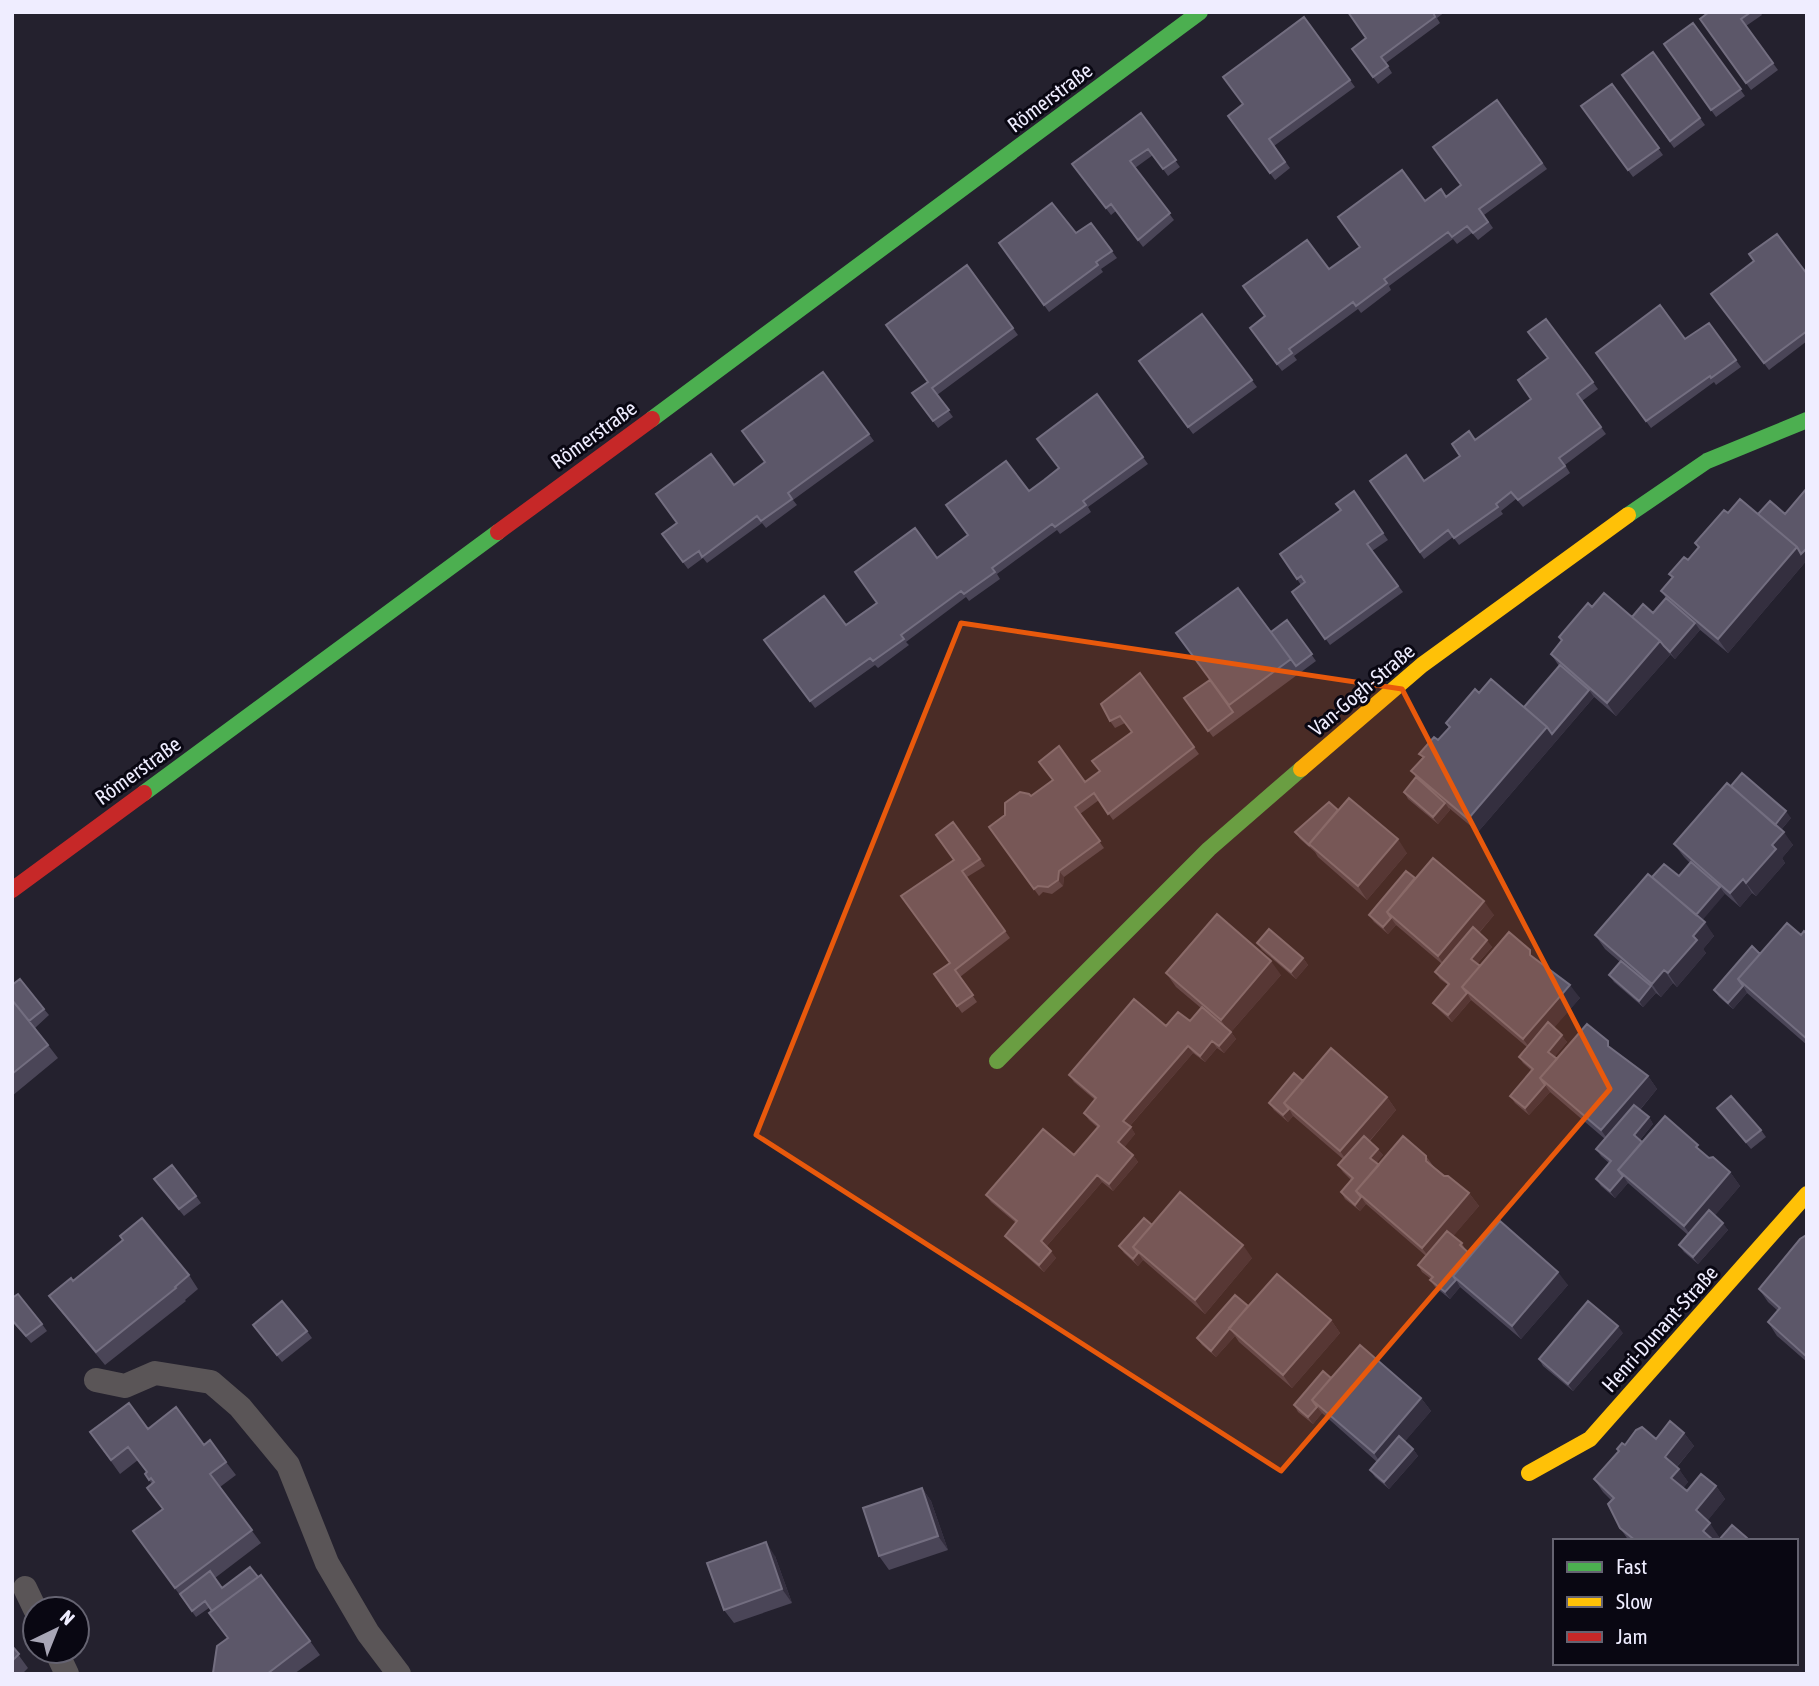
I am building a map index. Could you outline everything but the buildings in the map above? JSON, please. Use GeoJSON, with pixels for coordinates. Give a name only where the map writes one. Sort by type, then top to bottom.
{"type":"FeatureCollection","features":[{"type":"Feature","properties":{"kind":"street","name":"Römerstraße"},"geometry":{"type":"LineString","coordinates":[[12,890],[1200,12]]}},
{"type":"Feature","properties":{"kind":"street","name":"Van-Gogh-Straße"},"geometry":{"type":"LineString","coordinates":[[997,1061],[1209,849],[1422,665],[1579,549],[1707,461],[1807,421]]}},
{"type":"Feature","properties":{"kind":"street","name":"Henri-Dunant-Straße"},"geometry":{"type":"LineString","coordinates":[[1529,1473],[1590,1439],[1807,1194]]}},
{"type":"Feature","properties":{"kind":"lane"},"geometry":{"type":"LineString","coordinates":[[96,1380],[125,1386],[155,1373],[211,1382],[240,1407],[288,1465],[327,1563],[368,1633],[399,1674]]}},
{"type":"Feature","properties":{"kind":"highlighted area"},"geometry":{"type":"Polygon","coordinates":[[[961,623],[1402,689],[1610,1089],[1281,1471],[756,1135],[961,623]]]}},
{"type":"Feature","properties":{"kind":"traffic: fast"},"geometry":{"type":"LineString","coordinates":[[652,419],[1200,12]]}},
{"type":"Feature","properties":{"kind":"traffic: fast"},"geometry":{"type":"LineString","coordinates":[[1628,515],[1707,461],[1807,420]]}},
{"type":"Feature","properties":{"kind":"traffic: fast"},"geometry":{"type":"LineString","coordinates":[[144,793],[498,532]]}},
{"type":"Feature","properties":{"kind":"traffic: fast"},"geometry":{"type":"LineString","coordinates":[[997,1061],[1209,849],[1301,769]]}},
{"type":"Feature","properties":{"kind":"traffic: slow"},"geometry":{"type":"LineString","coordinates":[[1301,769],[1422,665],[1628,515]]}},
{"type":"Feature","properties":{"kind":"traffic: slow"},"geometry":{"type":"LineString","coordinates":[[1529,1473],[1590,1439],[1807,1194]]}},
{"type":"Feature","properties":{"kind":"traffic: jam"},"geometry":{"type":"LineString","coordinates":[[498,532],[652,419]]}},
{"type":"Feature","properties":{"kind":"traffic: jam"},"geometry":{"type":"LineString","coordinates":[[12,890],[144,793]]}}]}
